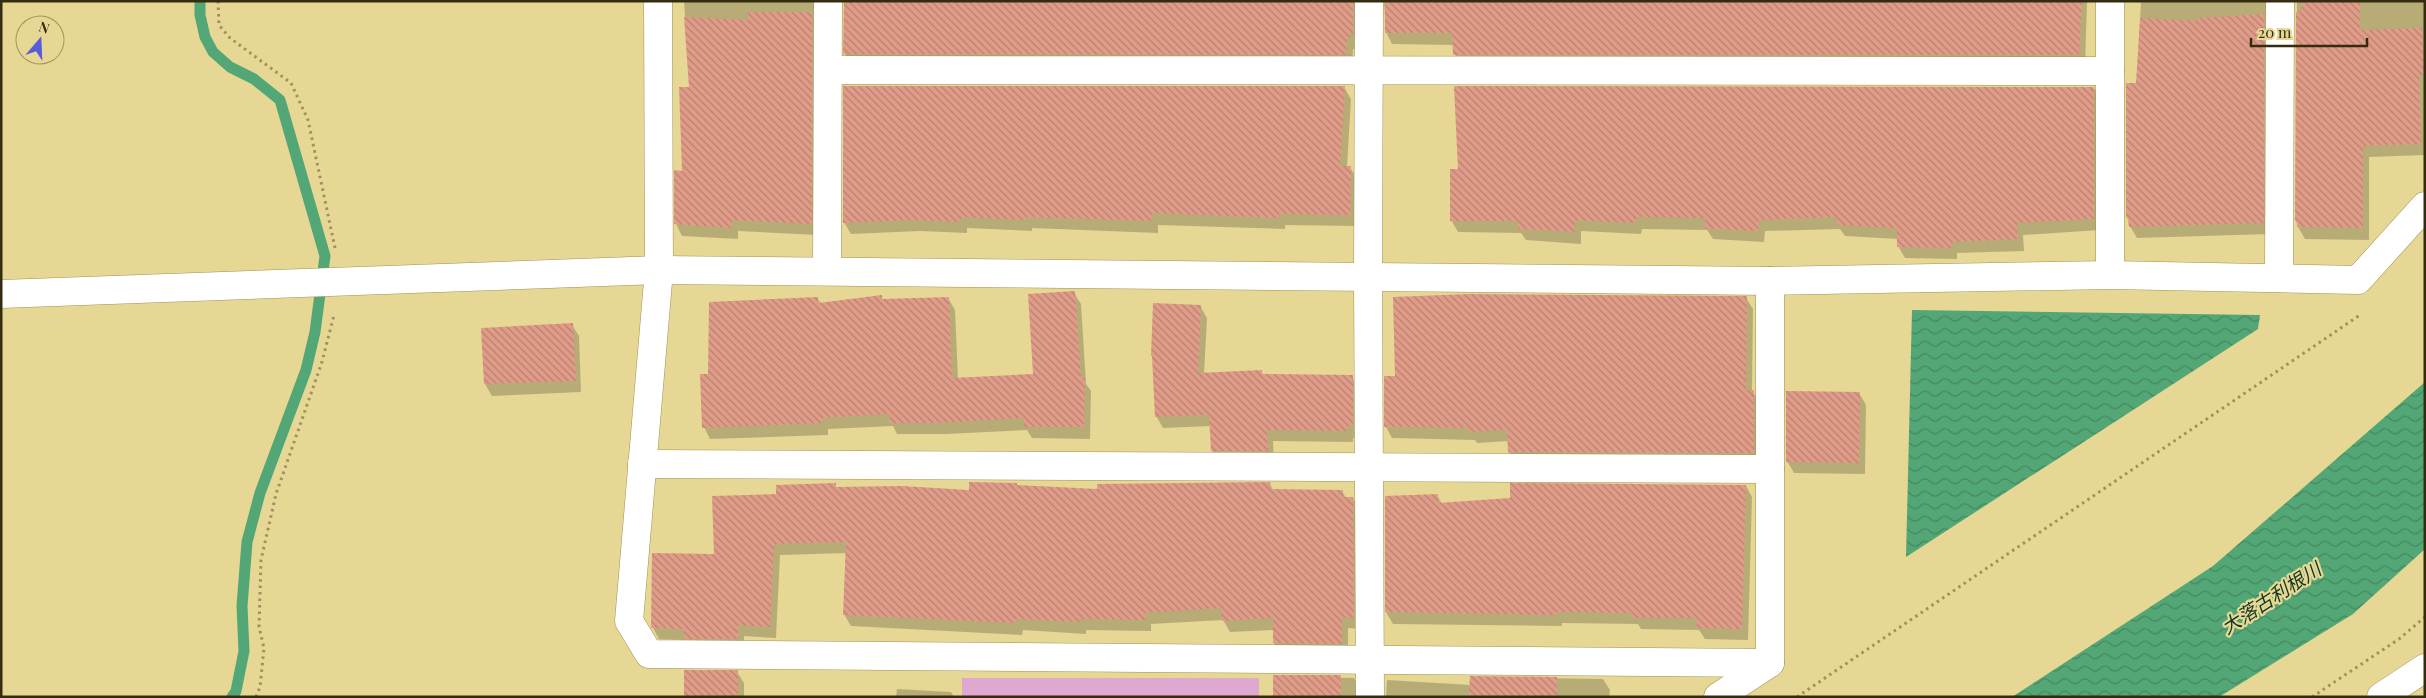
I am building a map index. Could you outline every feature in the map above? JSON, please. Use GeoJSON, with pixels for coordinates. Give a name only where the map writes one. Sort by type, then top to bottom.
{"type":"FeatureCollection","features":[{"type":"Feature","properties":{"kind":"street"},"geometry":{"type":"LineString","coordinates":[[658,1],[659,270],[629,621],[649,654],[1770,663]]}},
{"type":"Feature","properties":{"kind":"street"},"geometry":{"type":"LineString","coordinates":[[827,270],[828,1]]}},
{"type":"Feature","properties":{"kind":"street"},"geometry":{"type":"LineString","coordinates":[[1369,1],[1370,697]]}},
{"type":"Feature","properties":{"kind":"street"},"geometry":{"type":"LineString","coordinates":[[2110,1],[2110,275]]}},
{"type":"Feature","properties":{"kind":"street"},"geometry":{"type":"LineString","coordinates":[[2279,278],[2280,1]]}},
{"type":"Feature","properties":{"kind":"street"},"geometry":{"type":"LineString","coordinates":[[828,70],[2110,71]]}},
{"type":"Feature","properties":{"kind":"street"},"geometry":{"type":"LineString","coordinates":[[1,294],[342,280],[659,270],[827,270],[1770,281],[2110,275],[2358,280],[2425,206]]}},
{"type":"Feature","properties":{"kind":"street"},"geometry":{"type":"LineString","coordinates":[[1770,281],[1770,663]]}},
{"type":"Feature","properties":{"kind":"street"},"geometry":{"type":"LineString","coordinates":[[642,464],[1770,469]]}},
{"type":"Feature","properties":{"kind":"street"},"geometry":{"type":"LineString","coordinates":[[1718,697],[1770,663]]}},
{"type":"Feature","properties":{"kind":"street"},"geometry":{"type":"LineString","coordinates":[[2381,697],[2425,668]]}},
{"type":"Feature","properties":{"kind":"path"},"geometry":{"type":"LineString","coordinates":[[218,1],[219,25],[230,38],[291,84],[308,120],[342,280],[322,362],[276,494],[261,560],[259,627],[264,648],[260,686],[256,697]]}},
{"type":"Feature","properties":{"kind":"path"},"geometry":{"type":"LineString","coordinates":[[1797,697],[2365,312]]}},
{"type":"Feature","properties":{"kind":"path"},"geometry":{"type":"LineString","coordinates":[[2312,697],[2399,639],[2425,617]]}},
{"type":"Feature","properties":{"kind":"shaded area"},"geometry":{"type":"Polygon","coordinates":[[[962,678],[1259,678],[1259,697],[962,697],[962,678]]]}},
{"type":"Feature","properties":{"kind":"water"},"geometry":{"type":"Polygon","coordinates":[[[1912,310],[2260,315],[2258,329],[1906,557],[1912,310]]]}},
{"type":"Feature","properties":{"kind":"water","name":"大落古利根川"},"geometry":{"type":"Polygon","coordinates":[[[2425,382],[2425,549],[2353,614],[2219,697],[2012,697],[2213,566],[2425,382]]]}},
{"type":"Feature","properties":{"kind":"building"},"geometry":{"type":"Polygon","coordinates":[[[844,1],[1353,1],[1353,33],[1350,33],[1350,37],[1347,37],[1346,55],[843,54],[844,1]]]}},
{"type":"Feature","properties":{"kind":"building"},"geometry":{"type":"Polygon","coordinates":[[[1385,1],[2082,1],[2079,55],[1453,55],[1452,33],[1385,33],[1385,1]]]}},
{"type":"Feature","properties":{"kind":"building"},"geometry":{"type":"Polygon","coordinates":[[[2302,1],[2360,1],[2360,30],[2422,28],[2424,75],[2419,75],[2421,144],[2363,146],[2363,228],[2297,227],[2297,221],[2295,221],[2296,12],[2302,11],[2302,1]]]}},
{"type":"Feature","properties":{"kind":"building"},"geometry":{"type":"Polygon","coordinates":[[[748,12],[812,12],[812,224],[732,220],[731,228],[674,224],[674,170],[682,171],[679,87],[689,87],[684,17],[748,20],[748,12]]]}},
{"type":"Feature","properties":{"kind":"building"},"geometry":{"type":"Polygon","coordinates":[[[2264,14],[2264,223],[2129,227],[2128,217],[2126,217],[2126,83],[2136,83],[2140,18],[2198,21],[2198,18],[2264,14]]]}},
{"type":"Feature","properties":{"kind":"building"},"geometry":{"type":"Polygon","coordinates":[[[843,86],[1345,86],[1340,166],[1351,166],[1350,215],[1279,214],[1279,218],[1152,213],[1152,221],[1026,217],[1026,220],[961,217],[961,222],[913,220],[843,223],[843,86]]]}},
{"type":"Feature","properties":{"kind":"building"},"geometry":{"type":"Polygon","coordinates":[[[1454,86],[2094,87],[2094,219],[2017,223],[2018,239],[1951,242],[1951,248],[1897,247],[1897,228],[1837,225],[1837,217],[1759,220],[1758,231],[1705,228],[1705,218],[1636,217],[1635,223],[1575,220],[1574,232],[1518,229],[1518,221],[1450,221],[1450,169],[1458,169],[1454,86]]]}},
{"type":"Feature","properties":{"kind":"building"},"geometry":{"type":"Polygon","coordinates":[[[1075,291],[1081,378],[1085,378],[1084,427],[1024,427],[1024,418],[938,423],[889,423],[890,414],[822,418],[822,423],[702,428],[700,374],[708,374],[709,302],[818,297],[818,303],[882,295],[882,299],[949,297],[952,378],[1033,374],[1028,294],[1075,291]]]}},
{"type":"Feature","properties":{"kind":"building"},"geometry":{"type":"Polygon","coordinates":[[[1469,294],[1747,296],[1746,390],[1754,390],[1754,453],[1508,452],[1507,430],[1469,432],[1469,428],[1384,427],[1384,376],[1395,376],[1393,297],[1469,294]]]}},
{"type":"Feature","properties":{"kind":"building"},"geometry":{"type":"Polygon","coordinates":[[[1153,303],[1201,305],[1198,373],[1262,370],[1262,374],[1353,375],[1353,426],[1347,426],[1347,431],[1267,430],[1268,451],[1211,451],[1209,415],[1155,417],[1151,356],[1153,303]]]}},
{"type":"Feature","properties":{"kind":"building"},"geometry":{"type":"Polygon","coordinates":[[[573,323],[576,381],[484,384],[481,328],[573,323]]]}},
{"type":"Feature","properties":{"kind":"building"},"geometry":{"type":"Polygon","coordinates":[[[1786,391],[1860,392],[1859,463],[1786,462],[1786,391]]]}},
{"type":"Feature","properties":{"kind":"building"},"geometry":{"type":"Polygon","coordinates":[[[969,482],[1017,483],[1017,485],[1097,489],[1097,484],[1270,482],[1271,489],[1343,490],[1343,497],[1353,497],[1354,618],[1342,617],[1342,644],[1273,643],[1273,618],[1222,621],[1221,608],[1145,613],[1145,620],[1080,619],[1080,622],[1017,619],[1016,623],[843,615],[846,542],[774,544],[770,627],[738,625],[738,639],[684,639],[684,629],[651,628],[652,553],[714,554],[712,496],[776,494],[776,485],[836,483],[836,487],[902,486],[969,490],[969,482]]]}},
{"type":"Feature","properties":{"kind":"building"},"geometry":{"type":"Polygon","coordinates":[[[1510,483],[1746,485],[1742,629],[1697,628],[1697,618],[1633,618],[1633,613],[1556,612],[1556,615],[1385,612],[1385,496],[1438,494],[1438,503],[1510,498],[1510,483]]]}},
{"type":"Feature","properties":{"kind":"building"},"geometry":{"type":"Polygon","coordinates":[[[684,670],[738,670],[738,697],[684,697],[684,670]]]}},
{"type":"Feature","properties":{"kind":"building"},"geometry":{"type":"Polygon","coordinates":[[[1273,675],[1341,675],[1341,697],[1273,697],[1273,675]]]}},
{"type":"Feature","properties":{"kind":"building"},"geometry":{"type":"Polygon","coordinates":[[[1470,676],[1557,677],[1557,697],[1469,697],[1470,676]]]}},
{"type":"Feature","properties":{"kind":"waterway"},"geometry":{"type":"LineString","coordinates":[[200,1],[200,15],[205,37],[213,52],[230,67],[254,79],[280,100],[325,256],[315,332],[306,370],[260,493],[247,542],[242,606],[244,651],[236,691],[232,697]]}}]}
